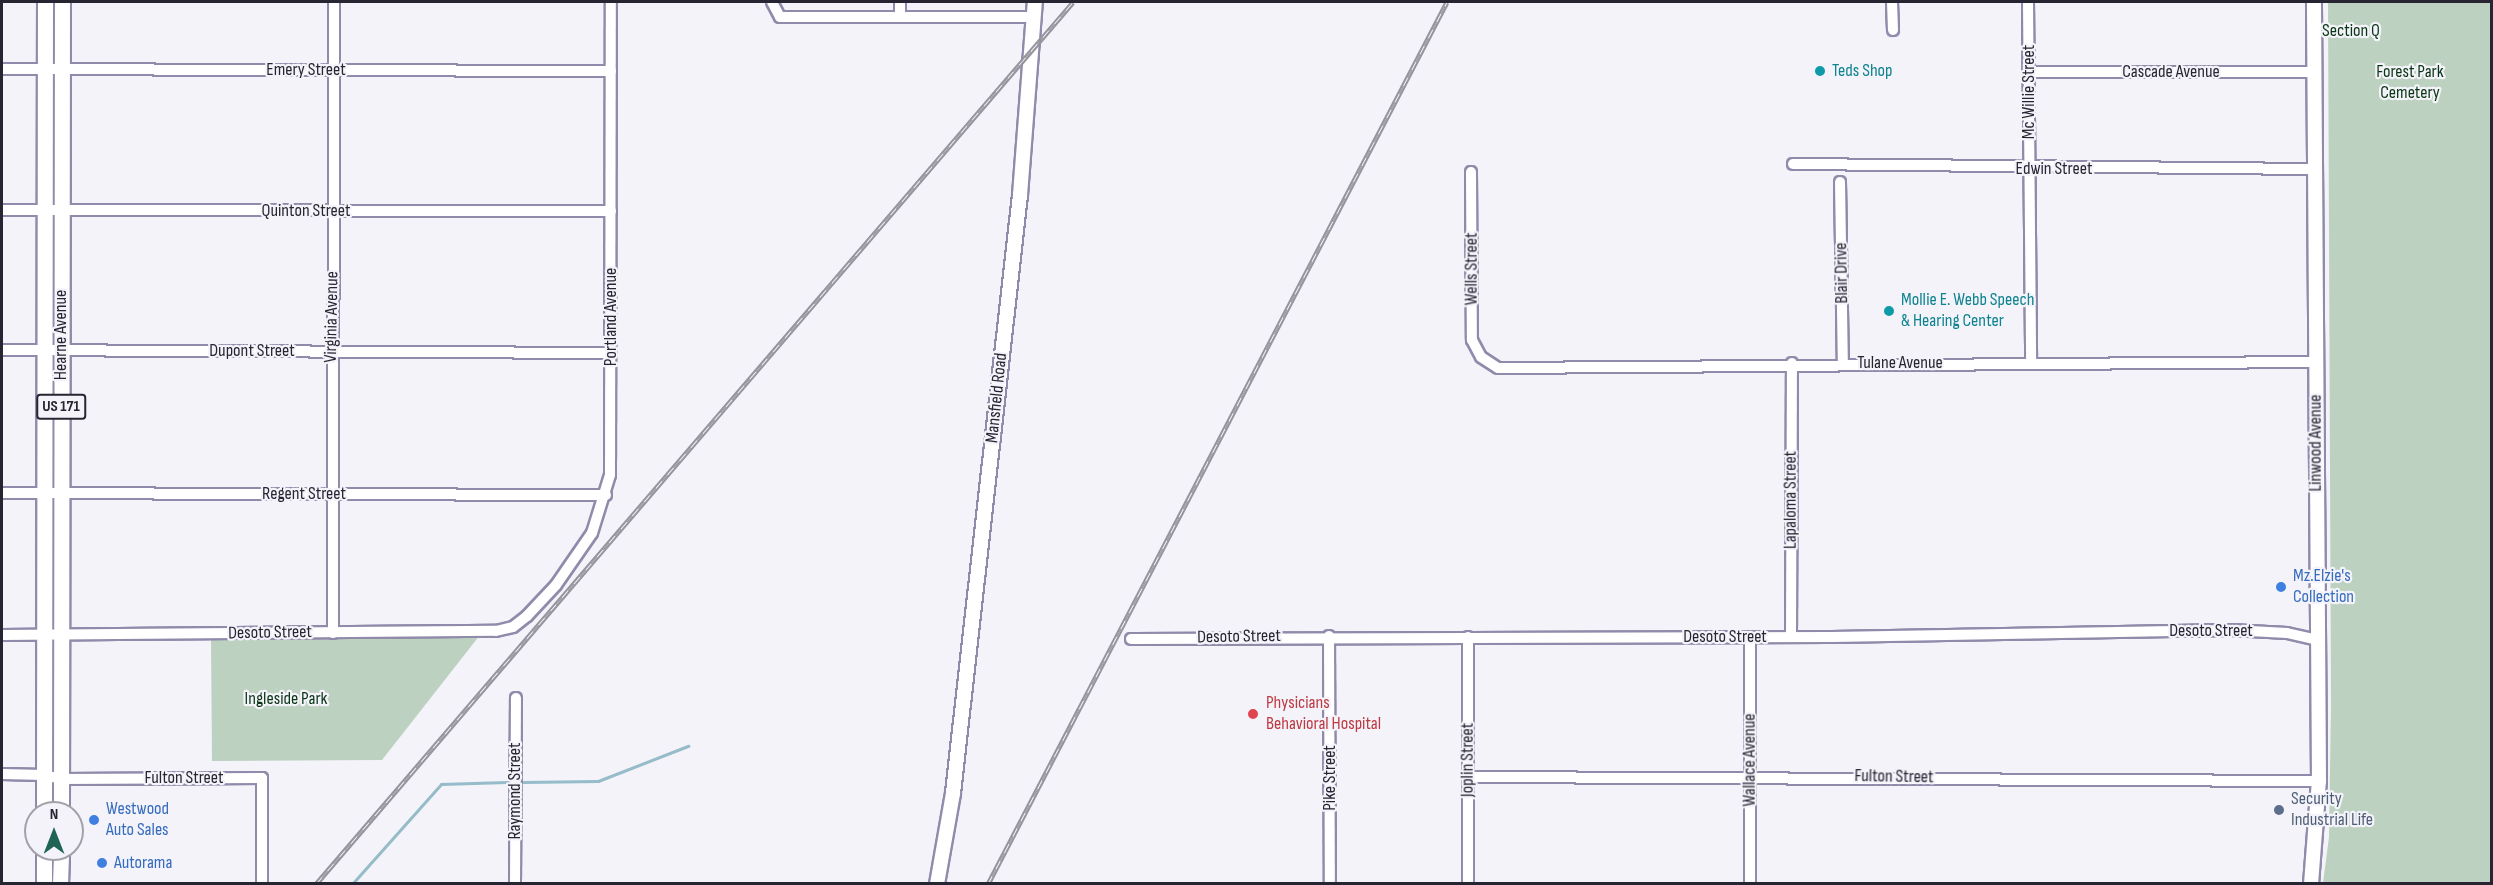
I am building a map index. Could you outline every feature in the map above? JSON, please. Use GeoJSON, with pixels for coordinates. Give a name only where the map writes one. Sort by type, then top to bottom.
{"type":"FeatureCollection","features":[{"type":"Feature","properties":{"kind":"main road","name":"Hearne Avenue"},"geometry":{"type":"LineString","coordinates":[[44,801],[45,2]]}},
{"type":"Feature","properties":{"kind":"main road","name":"Hearne Avenue"},"geometry":{"type":"LineString","coordinates":[[61,801],[62,2]]}},
{"type":"Feature","properties":{"kind":"main road","name":"Mansfield Road"},"geometry":{"type":"LineString","coordinates":[[945,884],[953,793],[1021,184],[1035,2]]}},
{"type":"Feature","properties":{"kind":"main road","name":"Linwood Avenue"},"geometry":{"type":"LineString","coordinates":[[2311,884],[2319,781],[2314,2]]}},
{"type":"Feature","properties":{"kind":"main road","name":"Mansfield Road"},"geometry":{"type":"LineString","coordinates":[[937,884],[953,793]]}},
{"type":"Feature","properties":{"kind":"main road"},"geometry":{"type":"LineString","coordinates":[[44,861],[44,884]]}},
{"type":"Feature","properties":{"kind":"main road"},"geometry":{"type":"LineString","coordinates":[[60,884],[61,861]]}},
{"type":"Feature","properties":{"kind":"street","name":"Virginia Avenue"},"geometry":{"type":"LineString","coordinates":[[333,633],[330,494],[334,2]]}},
{"type":"Feature","properties":{"kind":"street","name":"Portland Avenue"},"geometry":{"type":"LineString","coordinates":[[533,610],[592,532],[606,495],[610,461],[611,2]]}},
{"type":"Feature","properties":{"kind":"street"},"geometry":{"type":"LineString","coordinates":[[772,2],[780,17],[1034,16]]}},
{"type":"Feature","properties":{"kind":"street"},"geometry":{"type":"LineString","coordinates":[[900,2],[900,17]]}},
{"type":"Feature","properties":{"kind":"street"},"geometry":{"type":"LineString","coordinates":[[1892,2],[1893,30]]}},
{"type":"Feature","properties":{"kind":"street","name":"Mc Willie Street"},"geometry":{"type":"LineString","coordinates":[[2028,2],[2031,363]]}},
{"type":"Feature","properties":{"kind":"street","name":"Emery Street"},"geometry":{"type":"LineString","coordinates":[[2,69],[611,71]]}},
{"type":"Feature","properties":{"kind":"street","name":"Cascade Avenue"},"geometry":{"type":"LineString","coordinates":[[2028,72],[2314,72]]}},
{"type":"Feature","properties":{"kind":"street","name":"Edwin Street"},"geometry":{"type":"LineString","coordinates":[[1793,164],[2029,169],[2315,169]]}},
{"type":"Feature","properties":{"kind":"street","name":"Wells Street"},"geometry":{"type":"LineString","coordinates":[[1471,172],[1472,331],[1476,349],[1486,362]]}},
{"type":"Feature","properties":{"kind":"street","name":"Blair Drive"},"geometry":{"type":"LineString","coordinates":[[1840,183],[1844,363]]}},
{"type":"Feature","properties":{"kind":"street","name":"Quinton Street"},"geometry":{"type":"LineString","coordinates":[[2,210],[611,211]]}},
{"type":"Feature","properties":{"kind":"street","name":"Dupont Street"},"geometry":{"type":"LineString","coordinates":[[2,351],[611,353]]}},
{"type":"Feature","properties":{"kind":"street","name":"Tulane Avenue"},"geometry":{"type":"LineString","coordinates":[[1486,362],[1510,369],[1792,363],[2316,362]]}},
{"type":"Feature","properties":{"kind":"street","name":"Lapaloma Street"},"geometry":{"type":"LineString","coordinates":[[1791,637],[1792,363]]}},
{"type":"Feature","properties":{"kind":"street","name":"Regent Street"},"geometry":{"type":"LineString","coordinates":[[2,493],[606,495]]}},
{"type":"Feature","properties":{"kind":"street","name":"Desoto Street"},"geometry":{"type":"LineString","coordinates":[[2,635],[495,631],[513,627],[533,610]]}},
{"type":"Feature","properties":{"kind":"street","name":"Desoto Street"},"geometry":{"type":"LineString","coordinates":[[1131,639],[1329,636],[1791,637],[2231,630],[2288,633],[2317,640]]}},
{"type":"Feature","properties":{"kind":"street","name":"Pike Street"},"geometry":{"type":"LineString","coordinates":[[1329,636],[1330,884]]}},
{"type":"Feature","properties":{"kind":"street","name":"Joplin Street"},"geometry":{"type":"LineString","coordinates":[[1468,637],[1468,884]]}},
{"type":"Feature","properties":{"kind":"street","name":"Wallace Avenue"},"geometry":{"type":"LineString","coordinates":[[1750,637],[1750,884]]}},
{"type":"Feature","properties":{"kind":"street","name":"Raymond Street"},"geometry":{"type":"LineString","coordinates":[[515,884],[516,698]]}},
{"type":"Feature","properties":{"kind":"street","name":"Fulton Street"},"geometry":{"type":"LineString","coordinates":[[2,774],[44,775],[61,779],[261,778],[262,884]]}},
{"type":"Feature","properties":{"kind":"street","name":"Fulton Street"},"geometry":{"type":"LineString","coordinates":[[1468,777],[1751,776],[2319,781]]}},
{"type":"Feature","properties":{"kind":"green space","name":"Forest Park Cemetery"},"geometry":{"type":"Polygon","coordinates":[[[2328,2],[2491,2],[2491,883],[2323,883],[2329,837],[2331,704],[2328,2]]]}},
{"type":"Feature","properties":{"kind":"green space","name":"Ingleside Park"},"geometry":{"type":"Polygon","coordinates":[[[480,635],[382,760],[212,761],[211,638],[480,635]]]}},
{"type":"Feature","properties":{"kind":"waterway"},"geometry":{"type":"LineString","coordinates":[[523,782],[598,781],[688,746]]}},
{"type":"Feature","properties":{"kind":"waterway"},"geometry":{"type":"LineString","coordinates":[[352,884],[441,784],[507,782]]}},
{"type":"Feature","properties":{"kind":"railway"},"geometry":{"type":"LineString","coordinates":[[316,884],[1073,2]]}},
{"type":"Feature","properties":{"kind":"railway"},"geometry":{"type":"LineString","coordinates":[[988,884],[1447,2]]}},
{"type":"Feature","properties":{"kind":"place","name":"Teds Shop"},"geometry":{"type":"Point","coordinates":[1820,71]}},
{"type":"Feature","properties":{"kind":"place","name":"Mollie E. Webb Speech & Hearing Center"},"geometry":{"type":"Point","coordinates":[1889,311]}},
{"type":"Feature","properties":{"kind":"place","name":"Mz.Elzie's Collection"},"geometry":{"type":"Point","coordinates":[2281,587]}},
{"type":"Feature","properties":{"kind":"place","name":"Physicians Behavioral Hospital"},"geometry":{"type":"Point","coordinates":[1253,714]}},
{"type":"Feature","properties":{"kind":"place","name":"Security Industrial Life"},"geometry":{"type":"Point","coordinates":[2279,810]}},
{"type":"Feature","properties":{"kind":"place","name":"Westwood Auto Sales"},"geometry":{"type":"Point","coordinates":[94,820]}},
{"type":"Feature","properties":{"kind":"place","name":"Autorama"},"geometry":{"type":"Point","coordinates":[102,863]}},
{"type":"Feature","properties":{"kind":"park label","name":"Section Q"},"geometry":{"type":"Point","coordinates":[2351,31]}}]}
